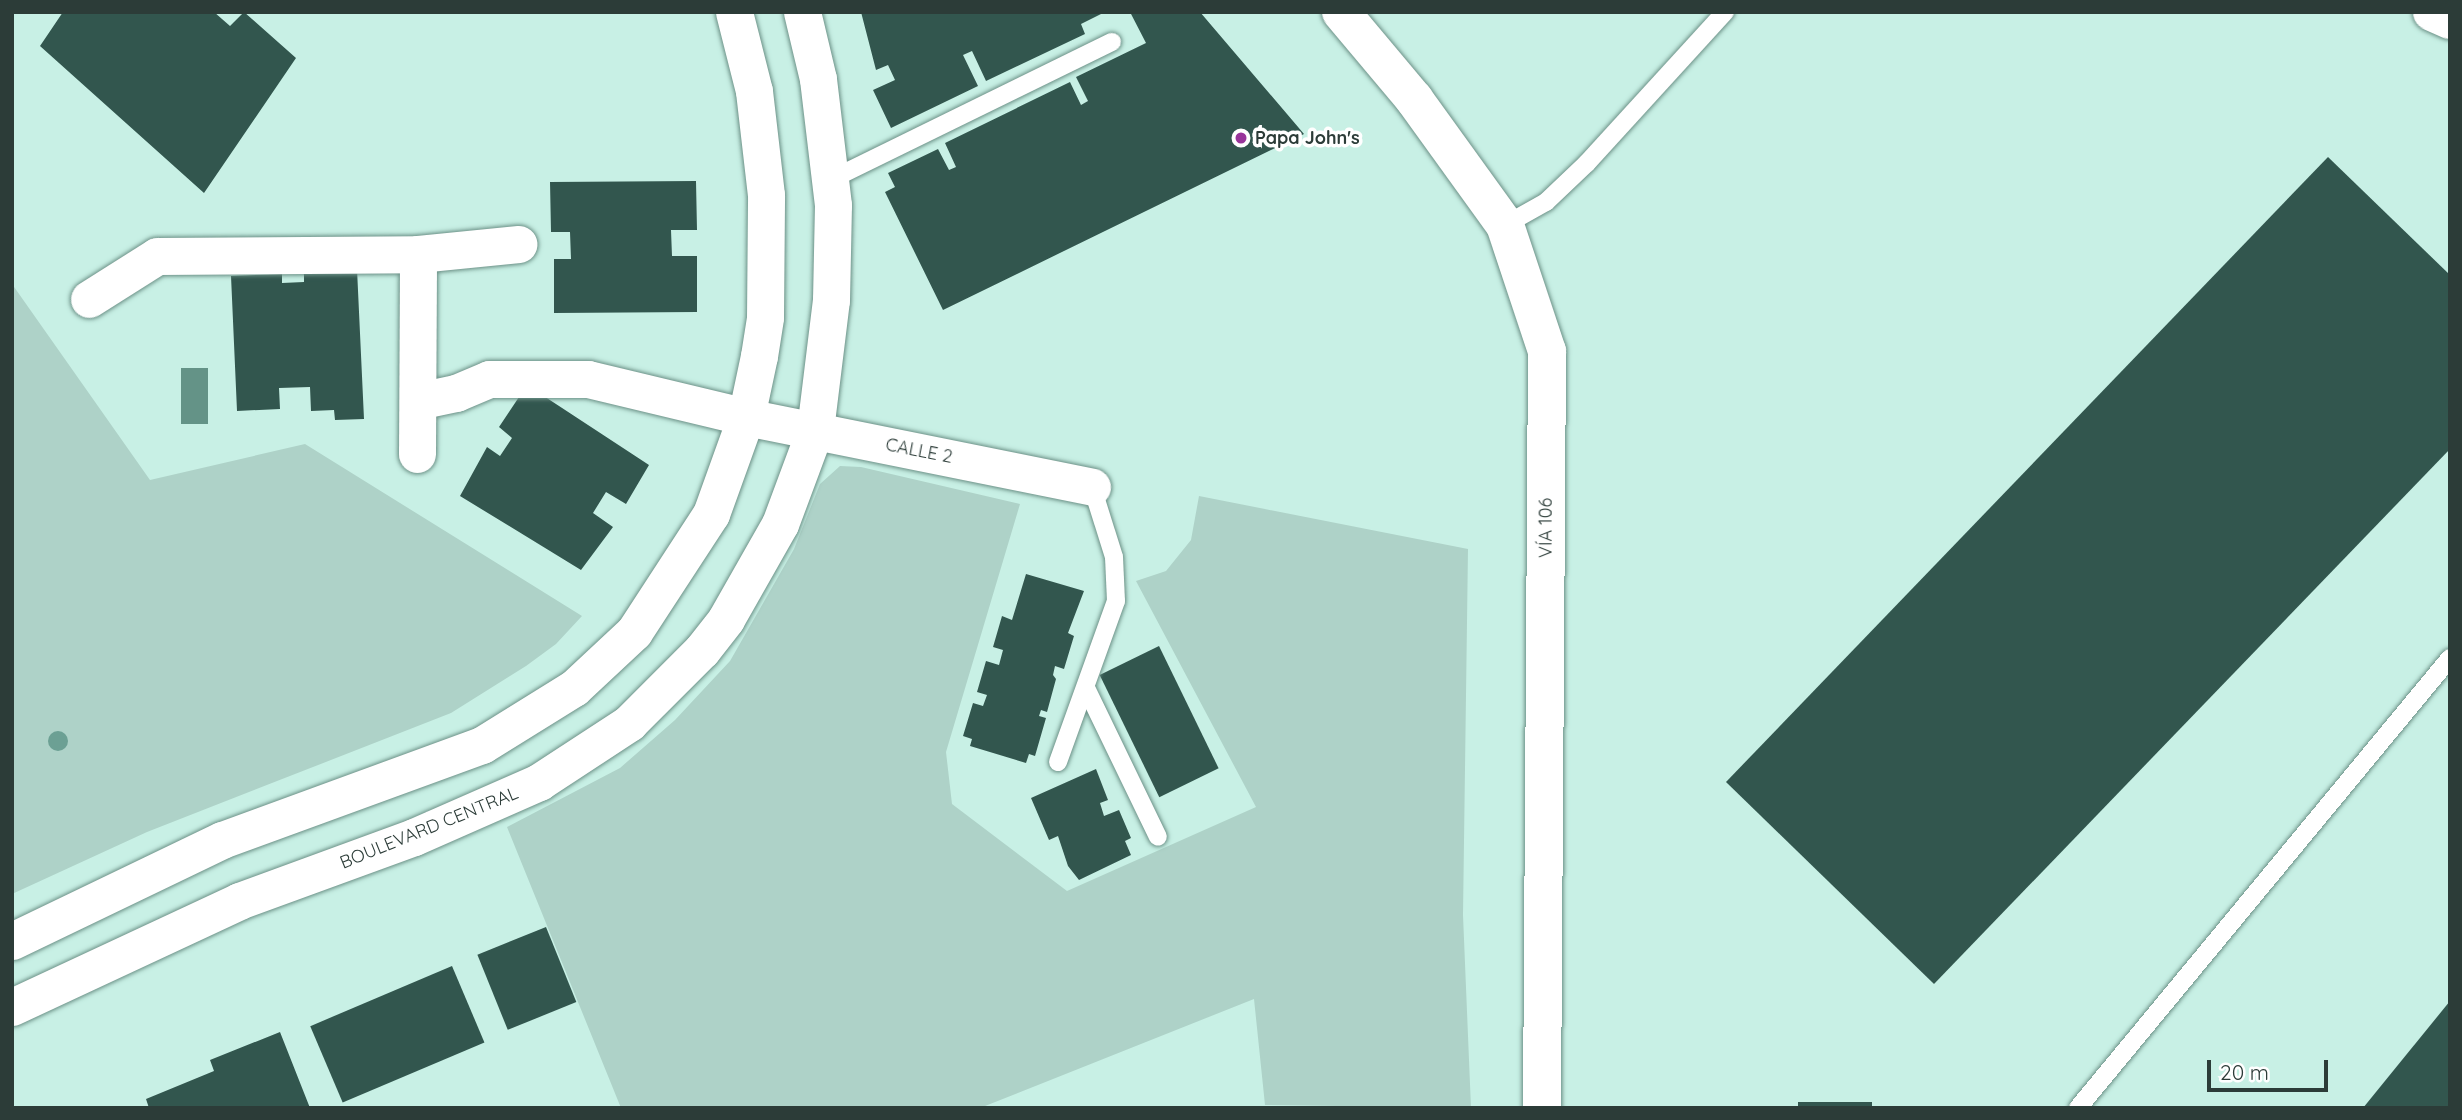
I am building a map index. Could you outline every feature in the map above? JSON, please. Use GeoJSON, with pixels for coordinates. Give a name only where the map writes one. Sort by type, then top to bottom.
{"type":"FeatureCollection","features":[{"type":"Feature","properties":{"kind":"main road","name":"VÍA 106"},"geometry":{"type":"LineString","coordinates":[[1341,12],[1414,99],[1505,225],[1547,351],[1542,1108]]}},
{"type":"Feature","properties":{"kind":"main road"},"geometry":{"type":"LineString","coordinates":[[2432,12],[2450,20]]}},
{"type":"Feature","properties":{"kind":"street"},"geometry":{"type":"LineString","coordinates":[[12,941],[175,860],[404,777],[482,744],[534,716],[604,663],[649,612],[711,514],[746,417],[765,317],[766,195],[754,90],[734,12]]}},
{"type":"Feature","properties":{"kind":"street","name":"BOULEVARD CENTRAL"},"geometry":{"type":"LineString","coordinates":[[12,1007],[239,901],[497,803],[539,782],[629,723],[672,683],[726,619],[780,524],[815,430],[831,300],[830,180],[818,79],[802,12]]}},
{"type":"Feature","properties":{"kind":"street"},"geometry":{"type":"LineString","coordinates":[[89,299],[157,257],[418,254],[519,244]]}},
{"type":"Feature","properties":{"kind":"street"},"geometry":{"type":"LineString","coordinates":[[417,454],[418,254]]}},
{"type":"Feature","properties":{"kind":"street","name":"CALLE 2"},"geometry":{"type":"LineString","coordinates":[[418,401],[456,393],[489,379],[588,379],[746,417],[1092,486]]}},
{"type":"Feature","properties":{"kind":"lane"},"geometry":{"type":"LineString","coordinates":[[1505,225],[1546,202],[1587,163],[1725,12]]}},
{"type":"Feature","properties":{"kind":"lane"},"geometry":{"type":"LineString","coordinates":[[830,180],[1112,42]]}},
{"type":"Feature","properties":{"kind":"lane"},"geometry":{"type":"LineString","coordinates":[[1058,762],[1109,629],[1117,586],[1114,557],[1092,486]]}},
{"type":"Feature","properties":{"kind":"lane"},"geometry":{"type":"LineString","coordinates":[[2078,1108],[2450,658]]}},
{"type":"Feature","properties":{"kind":"lane"},"geometry":{"type":"LineString","coordinates":[[1086,688],[1158,837]]}},
{"type":"Feature","properties":{"kind":"shaded area"},"geometry":{"type":"Polygon","coordinates":[[[12,284],[150,480],[305,444],[582,616],[556,644],[451,713],[147,832],[12,894],[12,284]]]}},
{"type":"Feature","properties":{"kind":"shaded area"},"geometry":{"type":"Polygon","coordinates":[[[181,368],[208,368],[208,424],[181,424],[181,368]]]}},
{"type":"Feature","properties":{"kind":"shaded area"},"geometry":{"type":"Polygon","coordinates":[[[840,466],[861,467],[1020,504],[946,752],[952,804],[1067,891],[1256,807],[1136,581],[1166,571],[1191,540],[1199,496],[1468,549],[1463,915],[1471,1108],[1265,1105],[1254,999],[980,1108],[621,1108],[507,827],[620,768],[675,720],[730,661],[794,549],[820,484],[840,466]]]}},
{"type":"Feature","properties":{"kind":"building"},"geometry":{"type":"Polygon","coordinates":[[[63,12],[214,12],[230,26],[244,12],[296,58],[204,193],[40,46],[63,12]]]}},
{"type":"Feature","properties":{"kind":"building"},"geometry":{"type":"Polygon","coordinates":[[[861,12],[1105,12],[1081,24],[1085,34],[986,81],[972,51],[963,55],[978,86],[891,128],[873,90],[895,80],[888,65],[876,70],[861,12]]]}},
{"type":"Feature","properties":{"kind":"building"},"geometry":{"type":"Polygon","coordinates":[[[1130,12],[1200,12],[1304,134],[943,310],[885,192],[895,187],[888,173],[938,149],[949,170],[956,167],[945,143],[1070,82],[1081,105],[1088,101],[1076,77],[1146,43],[1130,12]]]}},
{"type":"Feature","properties":{"kind":"building"},"geometry":{"type":"Polygon","coordinates":[[[2328,157],[2450,275],[2450,449],[1934,984],[1726,782],[2328,157]]]}},
{"type":"Feature","properties":{"kind":"building"},"geometry":{"type":"Polygon","coordinates":[[[696,181],[697,230],[671,230],[672,256],[697,256],[697,312],[554,313],[554,259],[571,259],[570,232],[551,232],[550,182],[696,181]]]}},
{"type":"Feature","properties":{"kind":"building"},"geometry":{"type":"Polygon","coordinates":[[[357,269],[364,419],[335,420],[334,410],[311,411],[310,387],[279,388],[280,409],[237,411],[231,276],[282,274],[282,283],[304,282],[304,271],[357,269]]]}},
{"type":"Feature","properties":{"kind":"building"},"geometry":{"type":"Polygon","coordinates":[[[527,385],[649,465],[626,504],[606,492],[593,513],[613,527],[581,570],[460,496],[487,447],[500,456],[512,438],[499,427],[527,385]]]}},
{"type":"Feature","properties":{"kind":"building"},"geometry":{"type":"Polygon","coordinates":[[[1026,574],[1084,591],[1068,633],[1074,636],[1064,669],[1055,666],[1053,675],[1056,679],[1047,712],[1041,710],[1039,716],[1046,718],[1035,756],[1029,754],[1026,763],[970,746],[972,739],[963,736],[973,703],[983,706],[987,695],[977,692],[986,661],[999,665],[1003,650],[993,647],[1002,616],[1012,620],[1026,574]]]}},
{"type":"Feature","properties":{"kind":"building"},"geometry":{"type":"Polygon","coordinates":[[[1159,646],[1219,768],[1159,797],[1100,675],[1159,646]]]}},
{"type":"Feature","properties":{"kind":"building"},"geometry":{"type":"Polygon","coordinates":[[[1096,769],[1108,800],[1100,803],[1104,816],[1119,810],[1131,838],[1125,841],[1131,855],[1079,880],[1068,866],[1058,836],[1049,840],[1031,798],[1096,769]]]}},
{"type":"Feature","properties":{"kind":"building"},"geometry":{"type":"Polygon","coordinates":[[[546,927],[576,1002],[508,1030],[477,955],[546,927]]]}},
{"type":"Feature","properties":{"kind":"building"},"geometry":{"type":"Polygon","coordinates":[[[452,966],[484,1042],[343,1103],[310,1026],[452,966]]]}},
{"type":"Feature","properties":{"kind":"building"},"geometry":{"type":"Polygon","coordinates":[[[2450,1001],[2450,1108],[2363,1108],[2450,1001]]]}},
{"type":"Feature","properties":{"kind":"building"},"geometry":{"type":"Polygon","coordinates":[[[280,1032],[310,1108],[149,1108],[146,1099],[214,1071],[210,1060],[280,1032]]]}},
{"type":"Feature","properties":{"kind":"building"},"geometry":{"type":"Polygon","coordinates":[[[1798,1102],[1872,1102],[1872,1108],[1798,1108],[1798,1102]]]}},
{"type":"Feature","properties":{"kind":"place","name":"Papa John's"},"geometry":{"type":"Point","coordinates":[1241,138]}}]}
